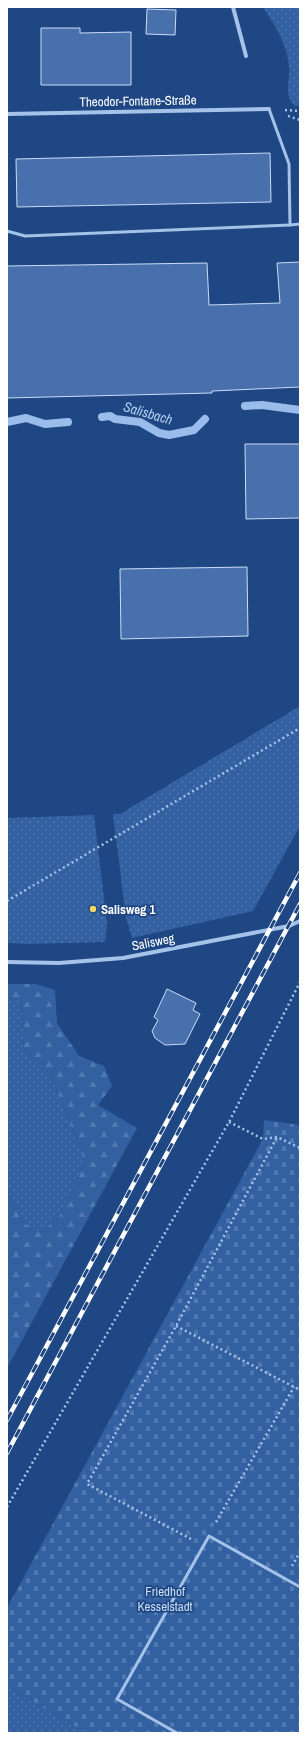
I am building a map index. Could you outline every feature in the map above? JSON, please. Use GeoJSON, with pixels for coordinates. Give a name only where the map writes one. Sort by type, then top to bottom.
{"type":"FeatureCollection","features":[{"type":"Feature","properties":{"kind":"street"},"geometry":{"type":"LineString","coordinates":[[233,7],[246,56]]}},
{"type":"Feature","properties":{"kind":"street","name":"Theodor-Fontane-Straße"},"geometry":{"type":"LineString","coordinates":[[7,114],[269,109]]}},
{"type":"Feature","properties":{"kind":"street","name":"Salisweg"},"geometry":{"type":"LineString","coordinates":[[7,962],[59,963],[123,958],[289,926],[300,921]]}},
{"type":"Feature","properties":{"kind":"lane"},"geometry":{"type":"LineString","coordinates":[[269,109],[289,164],[290,225]]}},
{"type":"Feature","properties":{"kind":"lane"},"geometry":{"type":"LineString","coordinates":[[7,231],[25,236],[300,224]]}},
{"type":"Feature","properties":{"kind":"lane"},"geometry":{"type":"LineString","coordinates":[[177,1733],[117,1699],[209,1536],[300,1587]]}},
{"type":"Feature","properties":{"kind":"path"},"geometry":{"type":"LineString","coordinates":[[7,901],[300,728]]}},
{"type":"Feature","properties":{"kind":"path"},"geometry":{"type":"LineString","coordinates":[[7,1508],[229,1122],[300,982]]}},
{"type":"Feature","properties":{"kind":"path"},"geometry":{"type":"LineString","coordinates":[[229,1122],[263,1139],[277,1137],[300,1148]]}},
{"type":"Feature","properties":{"kind":"path"},"geometry":{"type":"LineString","coordinates":[[203,1546],[87,1484],[176,1326],[277,1137]]}},
{"type":"Feature","properties":{"kind":"path"},"geometry":{"type":"LineString","coordinates":[[176,1326],[300,1390]]}},
{"type":"Feature","properties":{"kind":"path"},"geometry":{"type":"LineString","coordinates":[[209,1536],[294,1387]]}},
{"type":"Feature","properties":{"kind":"green space"},"geometry":{"type":"Polygon","coordinates":[[[263,7],[300,7],[300,105],[295,106],[289,97],[289,67],[286,50],[280,35],[263,7]]]}},
{"type":"Feature","properties":{"kind":"green space"},"geometry":{"type":"Polygon","coordinates":[[[300,706],[300,826],[253,911],[132,938],[126,918],[113,814],[120,814],[300,706]]]}},
{"type":"Feature","properties":{"kind":"green space"},"geometry":{"type":"Polygon","coordinates":[[[94,815],[107,923],[105,942],[27,944],[7,943],[7,818],[94,815]]]}},
{"type":"Feature","properties":{"kind":"green space"},"geometry":{"type":"Polygon","coordinates":[[[7,984],[36,984],[55,990],[57,1023],[79,1056],[104,1066],[112,1086],[98,1105],[137,1128],[7,1368],[7,1189],[24,1223],[42,1232],[59,1217],[84,1163],[79,1145],[50,1074],[24,1049],[21,998],[7,999],[7,984]]]}},
{"type":"Feature","properties":{"kind":"green space"},"geometry":{"type":"Polygon","coordinates":[[[21,998],[24,1049],[50,1074],[79,1145],[84,1164],[59,1217],[42,1232],[24,1223],[7,1189],[7,999],[21,998]]]}},
{"type":"Feature","properties":{"kind":"green space","name":"Friedhof Kesselstadt"},"geometry":{"type":"Polygon","coordinates":[[[264,1120],[300,1125],[300,1733],[87,1733],[7,1687],[7,1608],[263,1139],[264,1120]]]}},
{"type":"Feature","properties":{"kind":"green space"},"geometry":{"type":"Polygon","coordinates":[[[7,1687],[87,1733],[7,1733],[7,1687]]]}},
{"type":"Feature","properties":{"kind":"building"},"geometry":{"type":"Polygon","coordinates":[[[147,9],[176,10],[175,35],[146,34],[147,9]]]}},
{"type":"Feature","properties":{"kind":"building"},"geometry":{"type":"Polygon","coordinates":[[[41,28],[80,28],[80,33],[131,32],[131,85],[41,85],[41,28]]]}},
{"type":"Feature","properties":{"kind":"building"},"geometry":{"type":"Polygon","coordinates":[[[270,153],[271,202],[17,207],[16,159],[270,153]]]}},
{"type":"Feature","properties":{"kind":"building"},"geometry":{"type":"Polygon","coordinates":[[[300,262],[300,387],[212,391],[212,393],[7,398],[7,266],[207,263],[209,305],[280,303],[277,263],[300,262]]]}},
{"type":"Feature","properties":{"kind":"building"},"geometry":{"type":"Polygon","coordinates":[[[245,444],[300,444],[300,518],[246,519],[245,444]]]}},
{"type":"Feature","properties":{"kind":"building"},"geometry":{"type":"Polygon","coordinates":[[[247,567],[248,636],[121,639],[120,569],[247,567]]]}},
{"type":"Feature","properties":{"kind":"building"},"geometry":{"type":"Polygon","coordinates":[[[167,989],[196,1003],[193,1010],[200,1014],[185,1044],[165,1045],[155,1038],[152,1031],[158,1020],[154,1017],[167,989]]]}},
{"type":"Feature","properties":{"kind":"waterway","name":"Salisbach"},"geometry":{"type":"LineString","coordinates":[[245,406],[262,405],[300,410]]}},
{"type":"Feature","properties":{"kind":"waterway","name":"Salisbach"},"geometry":{"type":"LineString","coordinates":[[102,417],[110,416],[115,419],[140,422],[159,433],[169,435],[194,430],[205,419]]}},
{"type":"Feature","properties":{"kind":"waterway","name":"Salisbach"},"geometry":{"type":"LineString","coordinates":[[7,422],[26,418],[45,424],[68,422]]}},
{"type":"Feature","properties":{"kind":"railway"},"geometry":{"type":"LineString","coordinates":[[7,1420],[300,873]]}},
{"type":"Feature","properties":{"kind":"railway"},"geometry":{"type":"LineString","coordinates":[[7,1453],[300,904]]}},
{"type":"Feature","properties":{"kind":"place","name":"Salisweg 1"},"geometry":{"type":"Point","coordinates":[93,909]}}]}
